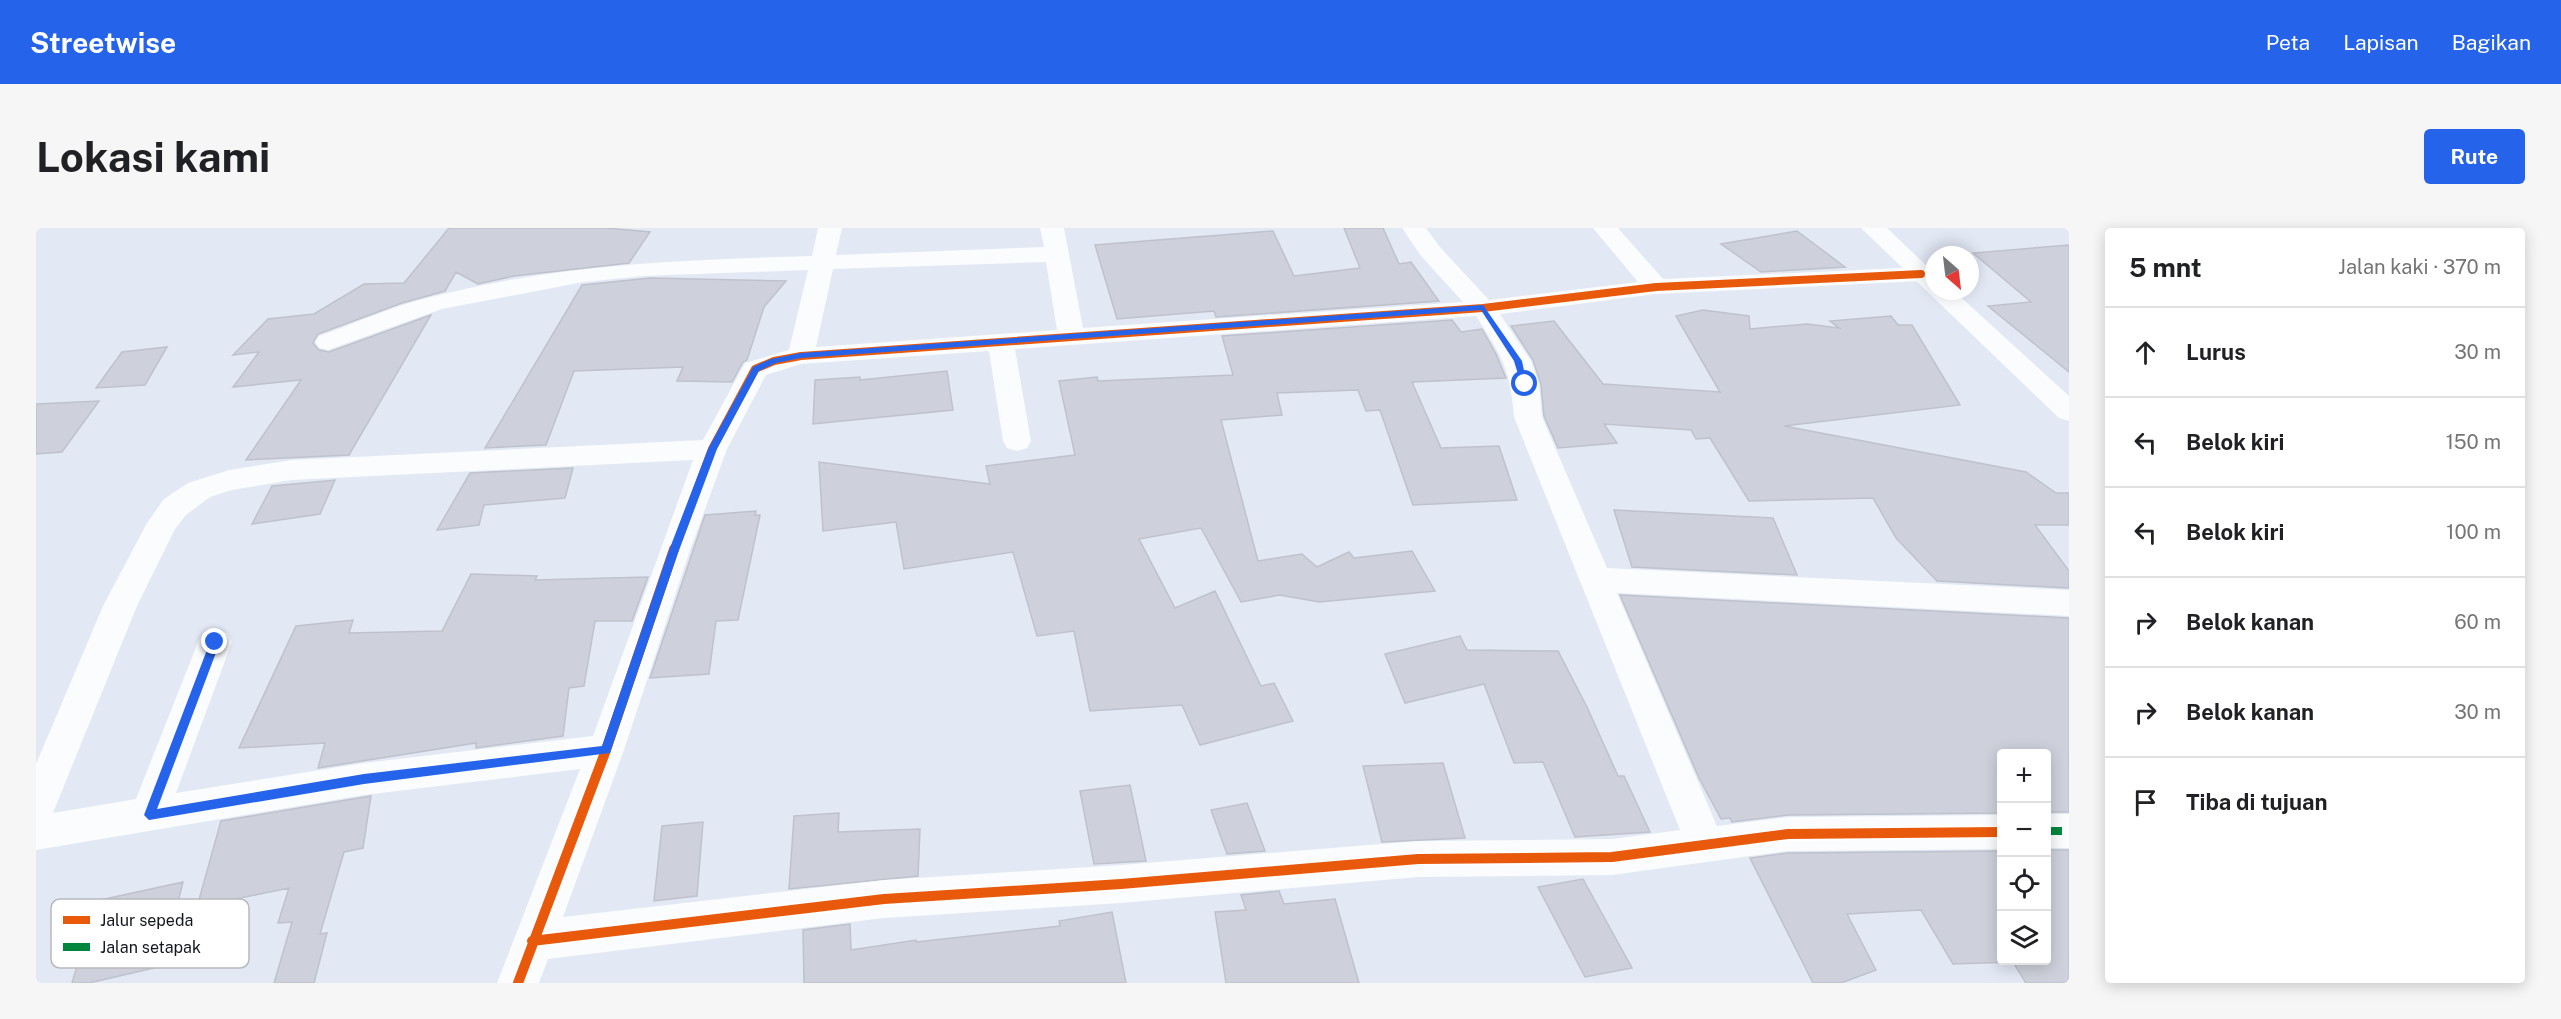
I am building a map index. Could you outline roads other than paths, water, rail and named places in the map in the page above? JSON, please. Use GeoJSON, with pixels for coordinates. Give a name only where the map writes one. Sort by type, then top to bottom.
{"type":"FeatureCollection","features":[{"type":"Feature","properties":{"kind":"main road"},"geometry":{"type":"LineString","coordinates":[[801,356],[830,228]]}},
{"type":"Feature","properties":{"kind":"main road"},"geometry":{"type":"LineString","coordinates":[[1052,228],[1072,338]]}},
{"type":"Feature","properties":{"kind":"main road"},"geometry":{"type":"LineString","coordinates":[[1414,228],[1430,251],[1483,308],[1518,361],[1525,384],[1528,417],[1706,846]]}},
{"type":"Feature","properties":{"kind":"main road"},"geometry":{"type":"LineString","coordinates":[[1605,228],[1656,287]]}},
{"type":"Feature","properties":{"kind":"main road"},"geometry":{"type":"LineString","coordinates":[[1873,228],[1925,278]]}},
{"type":"Feature","properties":{"kind":"main road"},"geometry":{"type":"LineString","coordinates":[[328,342],[435,303],[584,275],[643,269],[1056,254]]}},
{"type":"Feature","properties":{"kind":"main road"},"geometry":{"type":"LineString","coordinates":[[518,983],[606,750],[673,553],[712,449],[755,369],[774,361],[801,356],[1483,308],[1656,287],[1925,284]]}},
{"type":"Feature","properties":{"kind":"main road"},"geometry":{"type":"LineString","coordinates":[[1948,300],[2069,412]]}},
{"type":"Feature","properties":{"kind":"main road"},"geometry":{"type":"LineString","coordinates":[[1001,342],[1017,441]]}},
{"type":"Feature","properties":{"kind":"main road"},"geometry":{"type":"LineString","coordinates":[[36,808],[125,596],[162,523],[175,507],[199,490],[229,480],[292,470],[712,449]]}},
{"type":"Feature","properties":{"kind":"main road"},"geometry":{"type":"LineString","coordinates":[[1596,580],[2069,603]]}},
{"type":"Feature","properties":{"kind":"main road"},"geometry":{"type":"LineString","coordinates":[[149,815],[215,642]]}},
{"type":"Feature","properties":{"kind":"main road"},"geometry":{"type":"LineString","coordinates":[[36,833],[364,779],[606,750]]}},
{"type":"Feature","properties":{"kind":"main road"},"geometry":{"type":"LineString","coordinates":[[2051,831],[2069,831]]}},
{"type":"Feature","properties":{"kind":"main road"},"geometry":{"type":"LineString","coordinates":[[532,941],[884,899],[1109,885],[1418,859],[1612,857],[1788,834],[1997,832]]}}]}
